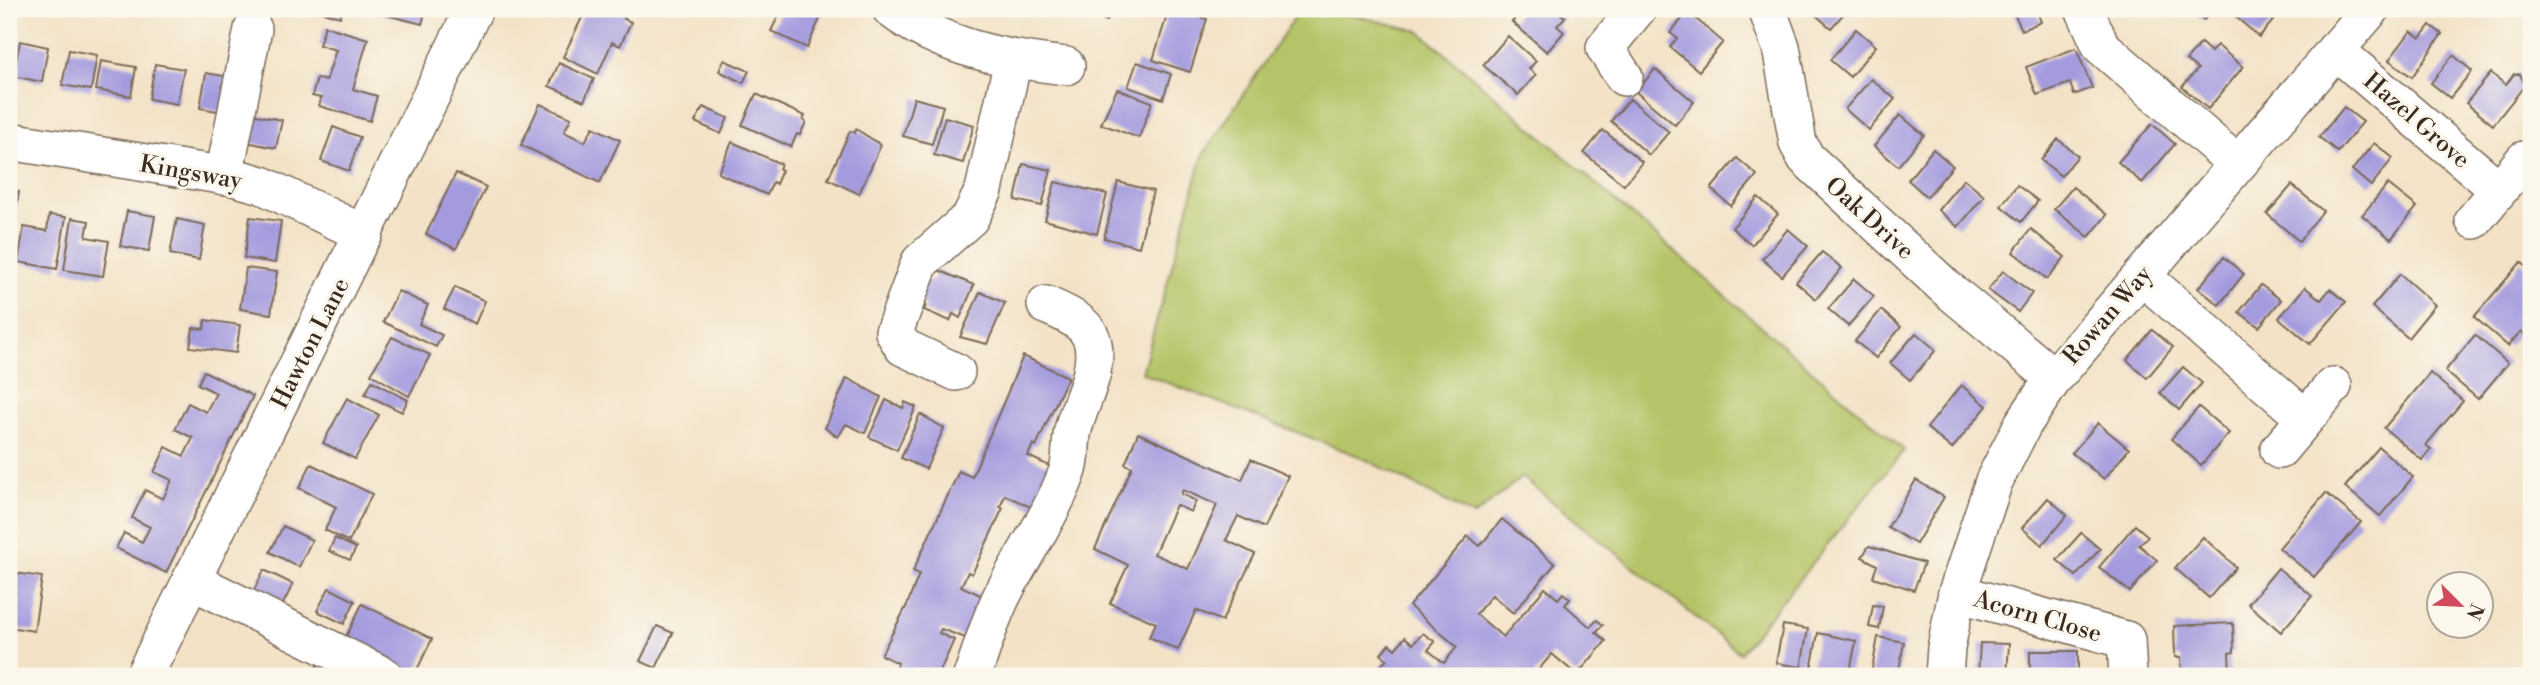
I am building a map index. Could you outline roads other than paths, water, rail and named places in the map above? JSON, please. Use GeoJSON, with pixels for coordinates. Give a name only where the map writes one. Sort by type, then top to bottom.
{"type":"FeatureCollection","features":[{"type":"Feature","properties":{"kind":"street","name":"Hawton Lane"},"geometry":{"type":"LineString","coordinates":[[144,676],[474,9]]}},
{"type":"Feature","properties":{"kind":"street"},"geometry":{"type":"LineString","coordinates":[[891,9],[908,21],[961,46],[1013,60],[1066,66]]}},
{"type":"Feature","properties":{"kind":"street"},"geometry":{"type":"LineString","coordinates":[[1602,57],[1637,9]]}},
{"type":"Feature","properties":{"kind":"street","name":"Oak Drive"},"geometry":{"type":"LineString","coordinates":[[1767,9],[1781,47],[1798,143],[1806,158],[1944,286],[2054,378]]}},
{"type":"Feature","properties":{"kind":"street"},"geometry":{"type":"LineString","coordinates":[[2084,9],[2101,46],[2236,163]]}},
{"type":"Feature","properties":{"kind":"street","name":"Rowan Way"},"geometry":{"type":"LineString","coordinates":[[1944,676],[1945,648],[1957,593],[2007,452],[2054,378],[2371,9]]}},
{"type":"Feature","properties":{"kind":"street"},"geometry":{"type":"LineString","coordinates":[[224,176],[253,29]]}},
{"type":"Feature","properties":{"kind":"street","name":"Hazel Grove"},"geometry":{"type":"LineString","coordinates":[[2335,50],[2498,190]]}},
{"type":"Feature","properties":{"kind":"street"},"geometry":{"type":"LineString","coordinates":[[956,372],[903,347],[894,332],[920,262],[970,218],[984,190],[1013,60]]}},
{"type":"Feature","properties":{"kind":"street","name":"Kingsway"},"geometry":{"type":"LineString","coordinates":[[9,141],[224,176],[262,185],[364,234]]}},
{"type":"Feature","properties":{"kind":"street"},"geometry":{"type":"LineString","coordinates":[[2474,220],[2524,160]]}},
{"type":"Feature","properties":{"kind":"street"},"geometry":{"type":"LineString","coordinates":[[2142,276],[2305,418]]}},
{"type":"Feature","properties":{"kind":"street"},"geometry":{"type":"LineString","coordinates":[[972,676],[1005,589],[1034,541],[1067,473],[1073,428],[1087,393],[1093,344],[1087,329],[1064,313],[1046,305]]}},
{"type":"Feature","properties":{"kind":"street"},"geometry":{"type":"LineString","coordinates":[[2279,450],[2333,386]]}},
{"type":"Feature","properties":{"kind":"street"},"geometry":{"type":"LineString","coordinates":[[191,580],[384,676]]}},
{"type":"Feature","properties":{"kind":"street","name":"Acorn Close"},"geometry":{"type":"LineString","coordinates":[[1957,593],[2126,640],[2128,676]]}}]}
